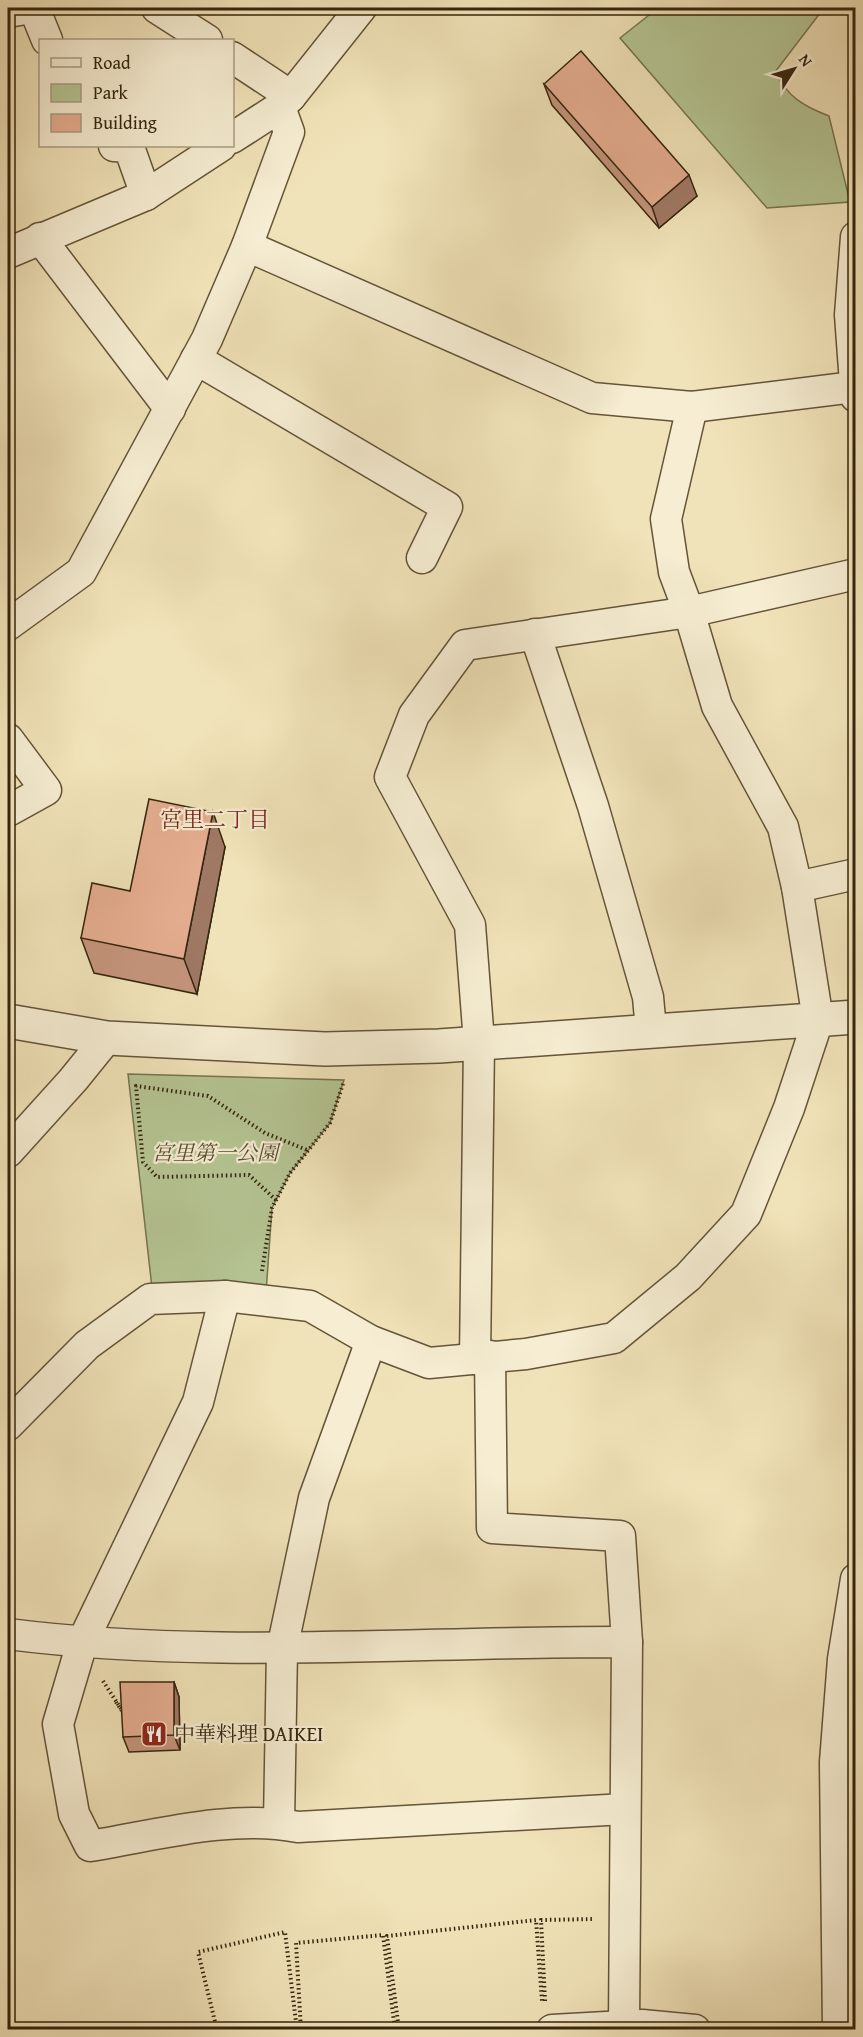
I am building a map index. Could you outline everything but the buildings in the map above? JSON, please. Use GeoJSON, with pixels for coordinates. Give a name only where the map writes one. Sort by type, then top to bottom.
{"type":"FeatureCollection","features":[{"type":"Feature","properties":{"kind":"street"},"geometry":{"type":"LineString","coordinates":[[8,12],[32,8],[47,39]]}},
{"type":"Feature","properties":{"kind":"street"},"geometry":{"type":"LineString","coordinates":[[157,8],[205,39]]}},
{"type":"Feature","properties":{"kind":"street"},"geometry":{"type":"LineString","coordinates":[[234,137],[286,102],[361,8]]}},
{"type":"Feature","properties":{"kind":"street"},"geometry":{"type":"LineString","coordinates":[[8,625],[81,572],[196,359],[247,246],[289,132],[286,102],[234,59]]}},
{"type":"Feature","properties":{"kind":"street"},"geometry":{"type":"LineString","coordinates":[[129,147],[146,195]]}},
{"type":"Feature","properties":{"kind":"street"},"geometry":{"type":"LineString","coordinates":[[8,253],[146,195],[219,147]]}},
{"type":"Feature","properties":{"kind":"street"},"geometry":{"type":"LineString","coordinates":[[247,246],[592,398],[693,407],[855,392],[850,315],[855,237]]}},
{"type":"Feature","properties":{"kind":"street"},"geometry":{"type":"LineString","coordinates":[[40,238],[170,408]]}},
{"type":"Feature","properties":{"kind":"street"},"geometry":{"type":"LineString","coordinates":[[196,359],[447,507],[422,558]]}},
{"type":"Feature","properties":{"kind":"street"},"geometry":{"type":"LineString","coordinates":[[8,1425],[87,1345],[150,1299],[225,1296],[310,1306],[371,1341],[429,1363],[526,1353],[614,1338],[688,1277],[746,1214],[789,1108],[818,1020],[797,887],[783,827],[717,706],[689,612],[674,572],[666,519],[693,407]]}},
{"type":"Feature","properties":{"kind":"street"},"geometry":{"type":"LineString","coordinates":[[624,2026],[627,1642],[620,1536],[492,1528],[482,1357],[479,1042],[470,926],[390,777],[414,715],[465,645],[689,612],[855,574]]}},
{"type":"Feature","properties":{"kind":"street"},"geometry":{"type":"LineString","coordinates":[[535,634],[593,806],[648,997],[651,1030]]}},
{"type":"Feature","properties":{"kind":"street"},"geometry":{"type":"LineString","coordinates":[[8,739],[46,790],[8,811]]}},
{"type":"Feature","properties":{"kind":"street"},"geometry":{"type":"LineString","coordinates":[[797,887],[855,874]]}},
{"type":"Feature","properties":{"kind":"street"},"geometry":{"type":"LineString","coordinates":[[8,1021],[107,1038],[325,1049],[479,1042],[855,1017]]}},
{"type":"Feature","properties":{"kind":"street"},"geometry":{"type":"LineString","coordinates":[[8,1152],[73,1080],[107,1038]]}},
{"type":"Feature","properties":{"kind":"street"},"geometry":{"type":"LineString","coordinates":[[225,1296],[198,1402],[82,1643],[58,1724],[74,1814],[90,1846],[218,1826],[279,1823],[298,1827],[625,1809]]}},
{"type":"Feature","properties":{"kind":"street"},"geometry":{"type":"LineString","coordinates":[[279,1823],[282,1649],[314,1498],[371,1341]]}},
{"type":"Feature","properties":{"kind":"street"},"geometry":{"type":"LineString","coordinates":[[838,2030],[835,1762],[843,1659],[855,1579]]}},
{"type":"Feature","properties":{"kind":"street"},"geometry":{"type":"LineString","coordinates":[[8,1634],[82,1643],[282,1649],[627,1642]]}},
{"type":"Feature","properties":{"kind":"street"},"geometry":{"type":"LineString","coordinates":[[547,2017],[624,2026],[695,2030]]}},
{"type":"Feature","properties":{"kind":"path"},"geometry":{"type":"LineString","coordinates":[[251,1273],[262,1271],[272,1208],[307,1150],[330,1123],[346,1073]]}},
{"type":"Feature","properties":{"kind":"path"},"geometry":{"type":"LineString","coordinates":[[276,1200],[249,1175],[157,1177],[143,1162],[136,1086],[207,1096],[265,1133],[307,1150]]}},
{"type":"Feature","properties":{"kind":"path"},"geometry":{"type":"LineString","coordinates":[[99,1675],[127,1719],[116,1702]]}},
{"type":"Feature","properties":{"kind":"path"},"geometry":{"type":"LineString","coordinates":[[547,2017],[541,1920],[604,1918]]}},
{"type":"Feature","properties":{"kind":"path"},"geometry":{"type":"LineString","coordinates":[[397,2030],[387,1936],[536,1920],[547,2017]]}},
{"type":"Feature","properties":{"kind":"path"},"geometry":{"type":"LineString","coordinates":[[217,2030],[198,1952],[285,1932],[299,2030]]}},
{"type":"Feature","properties":{"kind":"path"},"geometry":{"type":"LineString","coordinates":[[299,2030],[296,1944],[383,1935],[397,2030]]}},
{"type":"Feature","properties":{"kind":"green space"},"geometry":{"type":"Polygon","coordinates":[[[658,8],[824,8],[775,72],[785,88],[797,100],[829,116],[850,202],[767,208],[620,38],[658,8]]]}},
{"type":"Feature","properties":{"kind":"green space","name":"宮里第一公園"},"geometry":{"type":"Polygon","coordinates":[[[128,1074],[344,1080],[330,1123],[290,1173],[272,1208],[266,1293],[152,1288],[128,1074]]]}},
{"type":"Feature","properties":{"kind":"place","name":"中華料理 DAIKEI"},"geometry":{"type":"Point","coordinates":[154,1734]}},
{"type":"Feature","properties":{"kind":"district","name":"宮里二丁目"},"geometry":{"type":"Point","coordinates":[215,819]}}]}
